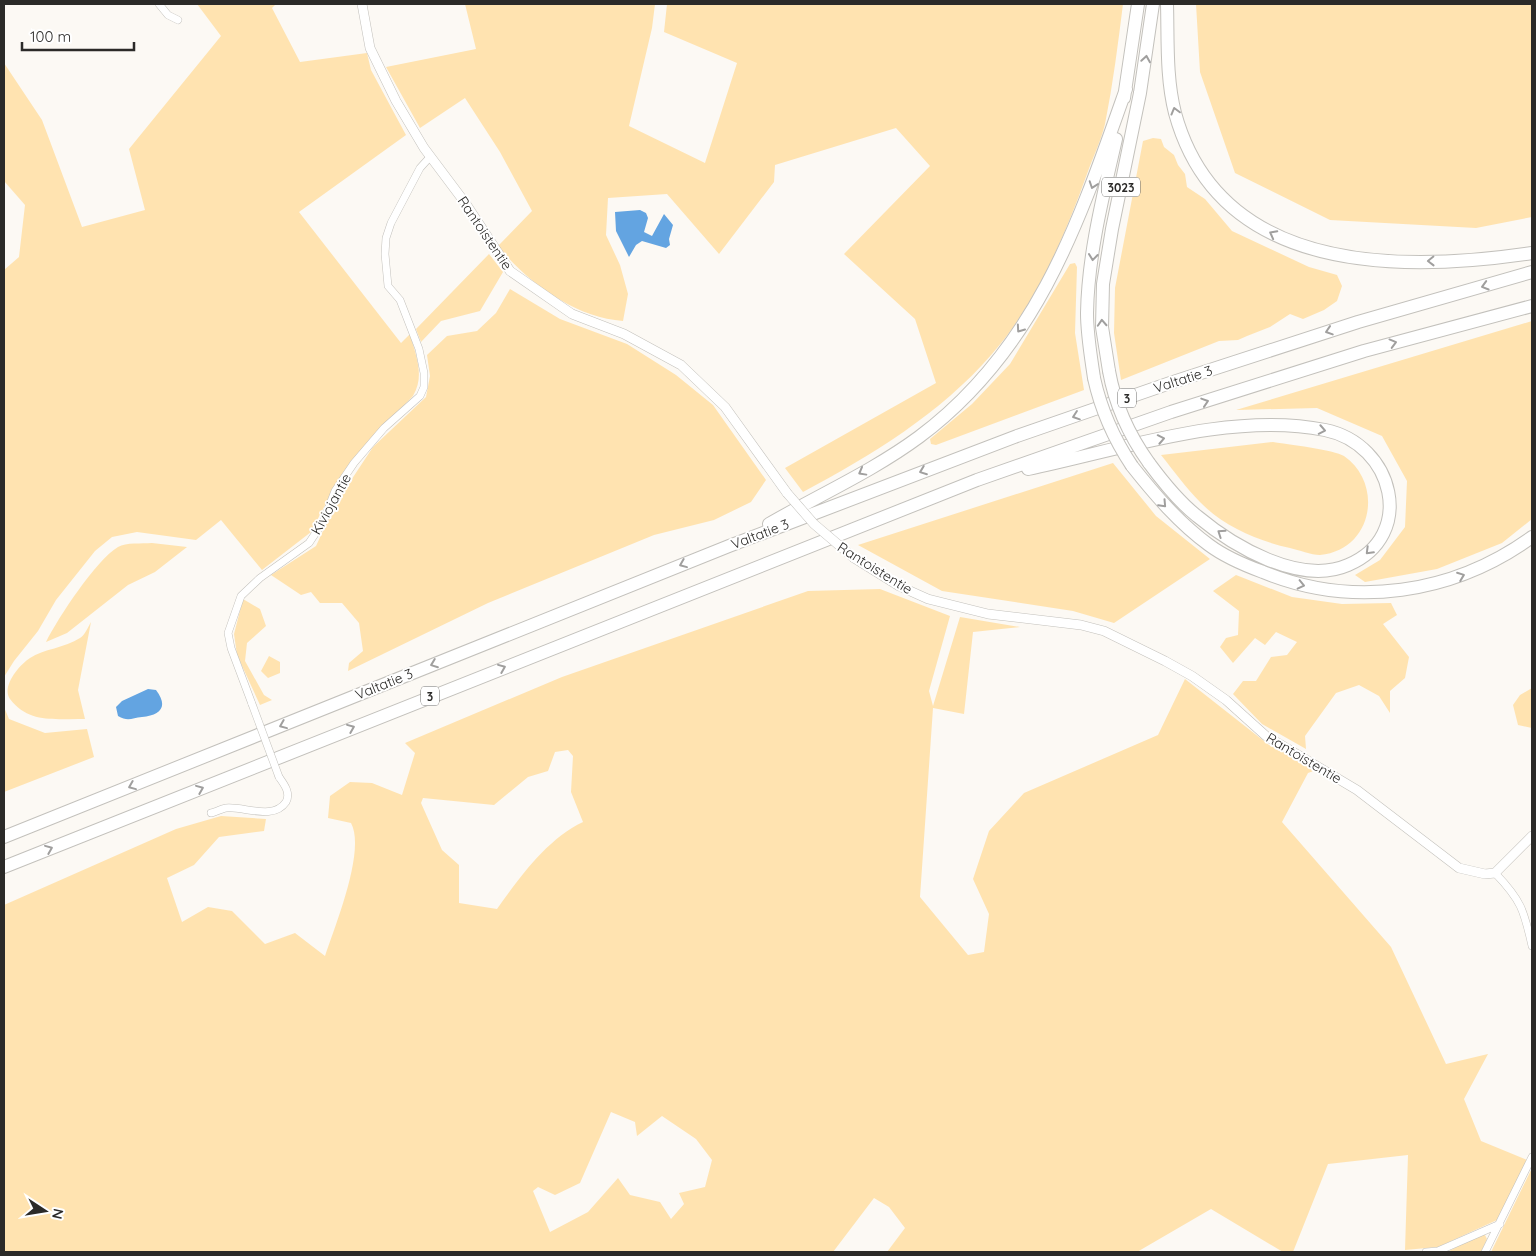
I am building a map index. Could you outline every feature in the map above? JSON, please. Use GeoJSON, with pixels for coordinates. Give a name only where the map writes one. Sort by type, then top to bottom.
{"type":"FeatureCollection","features":[{"type":"Feature","properties":{"kind":"highway","name":"3023"},"geometry":{"type":"LineString","coordinates":[[1138,4],[1126,89],[1101,211],[1089,286],[1087,314],[1094,378],[1098,394],[1115,439],[1132,466],[1172,514],[1209,545],[1261,572],[1290,582],[1330,591],[1382,592],[1420,588],[1462,576],[1508,554],[1532,537]]}},
{"type":"Feature","properties":{"kind":"highway","name":"3023"},"geometry":{"type":"LineString","coordinates":[[977,480],[1189,433],[1268,426],[1307,427],[1345,436],[1371,454],[1382,471],[1387,485],[1390,498],[1388,517],[1376,544],[1354,562],[1333,570],[1296,569],[1250,551],[1197,516],[1163,481],[1149,463],[1130,433],[1118,407],[1108,371],[1102,327],[1103,284],[1112,229],[1140,93],[1153,4]]}},
{"type":"Feature","properties":{"kind":"highway"},"geometry":{"type":"LineString","coordinates":[[1167,4],[1170,81],[1175,114],[1184,137],[1192,154],[1212,185],[1234,207],[1270,233],[1312,250],[1373,260],[1451,260],[1532,253]]}},
{"type":"Feature","properties":{"kind":"highway"},"geometry":{"type":"LineString","coordinates":[[728,546],[882,461],[919,437],[950,411],[999,358],[1038,302],[1060,262],[1090,193],[1126,89]]}},
{"type":"Feature","properties":{"kind":"highway","name":"Valtatie 3"},"geometry":{"type":"LineString","coordinates":[[4,837],[728,546],[1016,436],[1170,383],[1358,322],[1532,272]]}},
{"type":"Feature","properties":{"kind":"highway","name":"Valtatie 3"},"geometry":{"type":"LineString","coordinates":[[4,867],[977,480],[1171,412],[1355,354],[1532,306]]}},
{"type":"Feature","properties":{"kind":"street"},"geometry":{"type":"LineString","coordinates":[[159,4],[168,15],[178,20]]}},
{"type":"Feature","properties":{"kind":"street","name":"Rantoistentie"},"geometry":{"type":"LineString","coordinates":[[362,4],[366,36],[374,58],[430,157],[466,204],[510,272],[572,314],[624,334],[681,365],[725,407],[787,492],[814,524],[854,558],[899,586],[928,599],[988,614],[1081,625],[1104,631],[1134,645],[1192,676],[1226,700],[1266,736],[1357,790],[1460,868],[1485,874],[1495,872]]}},
{"type":"Feature","properties":{"kind":"street","name":"Kiviojantie"},"geometry":{"type":"LineString","coordinates":[[211,813],[226,808],[272,812],[285,803],[288,794],[286,787],[279,777],[231,648],[228,633],[240,596],[260,578],[310,543],[323,522],[335,491],[354,463],[384,428],[420,396],[424,387],[424,373],[419,349],[400,300],[388,286],[385,254],[386,238],[392,223],[420,168],[430,157]]}},
{"type":"Feature","properties":{"kind":"street"},"geometry":{"type":"LineString","coordinates":[[1532,836],[1495,872],[1510,889],[1524,911],[1532,946]]}},
{"type":"Feature","properties":{"kind":"street"},"geometry":{"type":"LineString","coordinates":[[1485,1252],[1532,1157]]}},
{"type":"Feature","properties":{"kind":"street"},"geometry":{"type":"LineString","coordinates":[[1426,1252],[1438,1251],[1500,1224]]}},
{"type":"Feature","properties":{"kind":"shaded area"},"geometry":{"type":"Polygon","coordinates":[[[197,4],[276,4],[272,8],[300,62],[367,53],[371,70],[406,135],[299,212],[401,343],[410,334],[419,373],[417,388],[413,396],[351,461],[337,482],[311,532],[262,570],[221,520],[196,540],[137,532],[112,537],[95,551],[56,600],[38,631],[4,677],[4,270],[19,257],[25,205],[4,181],[4,63],[42,120],[82,227],[145,210],[129,149],[221,36],[197,4]]]}},
{"type":"Feature","properties":{"kind":"shaded area"},"geometry":{"type":"Polygon","coordinates":[[[465,4],[655,4],[652,28],[629,126],[705,163],[737,63],[664,32],[667,4],[1123,4],[1110,94],[1101,137],[1059,245],[1023,313],[992,354],[972,376],[928,414],[879,448],[803,492],[785,468],[936,383],[915,319],[844,254],[930,166],[896,128],[775,165],[774,182],[719,254],[667,194],[608,198],[606,235],[620,265],[628,294],[623,321],[587,313],[553,296],[538,285],[498,246],[532,211],[500,152],[465,98],[420,128],[386,67],[476,49],[465,4]]]}},
{"type":"Feature","properties":{"kind":"shaded area"},"geometry":{"type":"Polygon","coordinates":[[[1196,4],[1532,4],[1532,217],[1476,228],[1330,220],[1235,173],[1200,72],[1196,4]]]}},
{"type":"Feature","properties":{"kind":"shaded area"},"geometry":{"type":"Polygon","coordinates":[[[1153,138],[1161,139],[1164,147],[1174,155],[1178,165],[1185,174],[1187,187],[1205,199],[1232,231],[1309,267],[1337,275],[1342,286],[1337,301],[1324,310],[1303,319],[1290,314],[1270,327],[1238,340],[1219,341],[1121,380],[1114,333],[1115,288],[1143,141],[1153,138]]]}},
{"type":"Feature","properties":{"kind":"shaded area"},"geometry":{"type":"Polygon","coordinates":[[[489,254],[503,272],[480,311],[441,321],[421,342],[416,329],[489,254]]]}},
{"type":"Feature","properties":{"kind":"shaded area"},"geometry":{"type":"Polygon","coordinates":[[[1075,263],[1077,267],[1075,333],[1084,390],[936,445],[931,444],[930,439],[972,404],[1010,364],[1070,264],[1075,263]]]}},
{"type":"Feature","properties":{"kind":"shaded area"},"geometry":{"type":"Polygon","coordinates":[[[510,289],[560,319],[627,344],[676,375],[713,405],[766,480],[751,502],[714,520],[654,535],[488,603],[348,671],[349,663],[363,651],[359,623],[342,603],[320,603],[311,592],[301,595],[271,575],[316,546],[336,503],[373,447],[426,397],[430,376],[427,355],[447,336],[477,331],[496,313],[510,289]]]}},
{"type":"Feature","properties":{"kind":"shaded area"},"geometry":{"type":"Polygon","coordinates":[[[1532,321],[1532,519],[1502,543],[1437,569],[1365,582],[1355,575],[1380,560],[1405,527],[1407,481],[1382,436],[1317,408],[1236,410],[1532,321]]]}},
{"type":"Feature","properties":{"kind":"shaded area"},"geometry":{"type":"Polygon","coordinates":[[[1273,442],[1321,449],[1339,454],[1357,468],[1365,483],[1368,498],[1367,514],[1361,529],[1352,541],[1338,550],[1316,555],[1254,537],[1230,525],[1209,511],[1161,455],[1273,442]]]}},
{"type":"Feature","properties":{"kind":"shaded area"},"geometry":{"type":"Polygon","coordinates":[[[1113,463],[1156,516],[1210,559],[1114,623],[1073,611],[942,591],[858,545],[1113,463]]]}},
{"type":"Feature","properties":{"kind":"shaded area"},"geometry":{"type":"Polygon","coordinates":[[[152,543],[187,547],[155,572],[128,585],[67,633],[46,642],[78,590],[109,554],[125,544],[152,543]]]}},
{"type":"Feature","properties":{"kind":"shaded area"},"geometry":{"type":"Polygon","coordinates":[[[1236,575],[1292,597],[1342,604],[1391,603],[1397,615],[1383,624],[1409,657],[1405,678],[1390,691],[1390,713],[1379,696],[1359,685],[1336,693],[1305,736],[1306,749],[1262,724],[1233,694],[1243,681],[1256,681],[1271,657],[1287,655],[1297,642],[1276,632],[1265,645],[1255,638],[1233,663],[1220,647],[1226,638],[1238,635],[1239,611],[1213,591],[1236,575]]]}},
{"type":"Feature","properties":{"kind":"shaded area"},"geometry":{"type":"Polygon","coordinates":[[[880,589],[950,616],[929,691],[933,706],[960,617],[1020,627],[973,632],[964,714],[933,708],[920,897],[968,955],[984,952],[989,914],[973,879],[989,831],[1024,793],[1158,735],[1185,679],[1269,745],[1319,769],[1308,773],[1282,822],[1391,947],[1446,1064],[1488,1054],[1464,1099],[1481,1141],[1527,1160],[1497,1220],[1438,1247],[1405,1250],[1408,1155],[1328,1164],[1293,1252],[1283,1252],[1211,1209],[1137,1252],[887,1252],[905,1228],[889,1207],[874,1198],[833,1252],[4,1252],[4,905],[176,829],[221,816],[266,819],[264,831],[219,837],[194,865],[167,878],[182,922],[208,907],[232,911],[265,944],[295,933],[325,956],[342,908],[355,851],[355,835],[351,823],[328,818],[330,796],[350,782],[372,783],[402,795],[415,753],[405,743],[562,677],[808,591],[880,589]],[[568,750],[555,752],[548,771],[528,777],[494,805],[423,798],[421,803],[442,850],[459,865],[459,903],[497,909],[535,860],[558,838],[583,822],[571,792],[573,756],[568,750]],[[611,1112],[580,1183],[555,1195],[538,1187],[533,1191],[550,1232],[588,1212],[618,1178],[630,1195],[660,1202],[671,1219],[684,1204],[679,1193],[705,1187],[712,1160],[696,1139],[662,1116],[637,1136],[635,1122],[611,1112]]]}},
{"type":"Feature","properties":{"kind":"shaded area"},"geometry":{"type":"Polygon","coordinates":[[[243,599],[260,609],[266,626],[247,643],[245,661],[264,695],[272,700],[260,705],[237,655],[234,634],[243,599]]]}},
{"type":"Feature","properties":{"kind":"shaded area"},"geometry":{"type":"Polygon","coordinates":[[[91,622],[78,690],[85,719],[44,718],[26,713],[18,707],[8,694],[9,683],[16,671],[35,655],[80,638],[91,622]]]}},
{"type":"Feature","properties":{"kind":"shaded area"},"geometry":{"type":"Polygon","coordinates":[[[269,656],[280,662],[280,673],[268,678],[261,671],[269,656]]]}},
{"type":"Feature","properties":{"kind":"shaded area"},"geometry":{"type":"Polygon","coordinates":[[[1532,688],[1532,728],[1518,725],[1513,705],[1520,695],[1532,688]]]}},
{"type":"Feature","properties":{"kind":"shaded area"},"geometry":{"type":"Polygon","coordinates":[[[4,707],[9,719],[45,733],[87,729],[94,757],[4,792],[4,707]]]}},
{"type":"Feature","properties":{"kind":"shaded area"},"geometry":{"type":"Polygon","coordinates":[[[1532,1168],[1532,1252],[1491,1252],[1532,1168]]]}},
{"type":"Feature","properties":{"kind":"shaded area"},"geometry":{"type":"Polygon","coordinates":[[[1484,1233],[1487,1239],[1481,1252],[1447,1252],[1484,1233]]]}},
{"type":"Feature","properties":{"kind":"water"},"geometry":{"type":"Polygon","coordinates":[[[640,210],[646,213],[648,218],[644,232],[652,236],[664,214],[673,225],[669,239],[670,245],[666,248],[642,241],[636,245],[629,257],[616,231],[615,212],[640,210]]]}},
{"type":"Feature","properties":{"kind":"water"},"geometry":{"type":"Polygon","coordinates":[[[148,689],[156,690],[160,696],[162,705],[158,712],[130,719],[118,716],[116,707],[122,701],[148,689]]]}}]}
